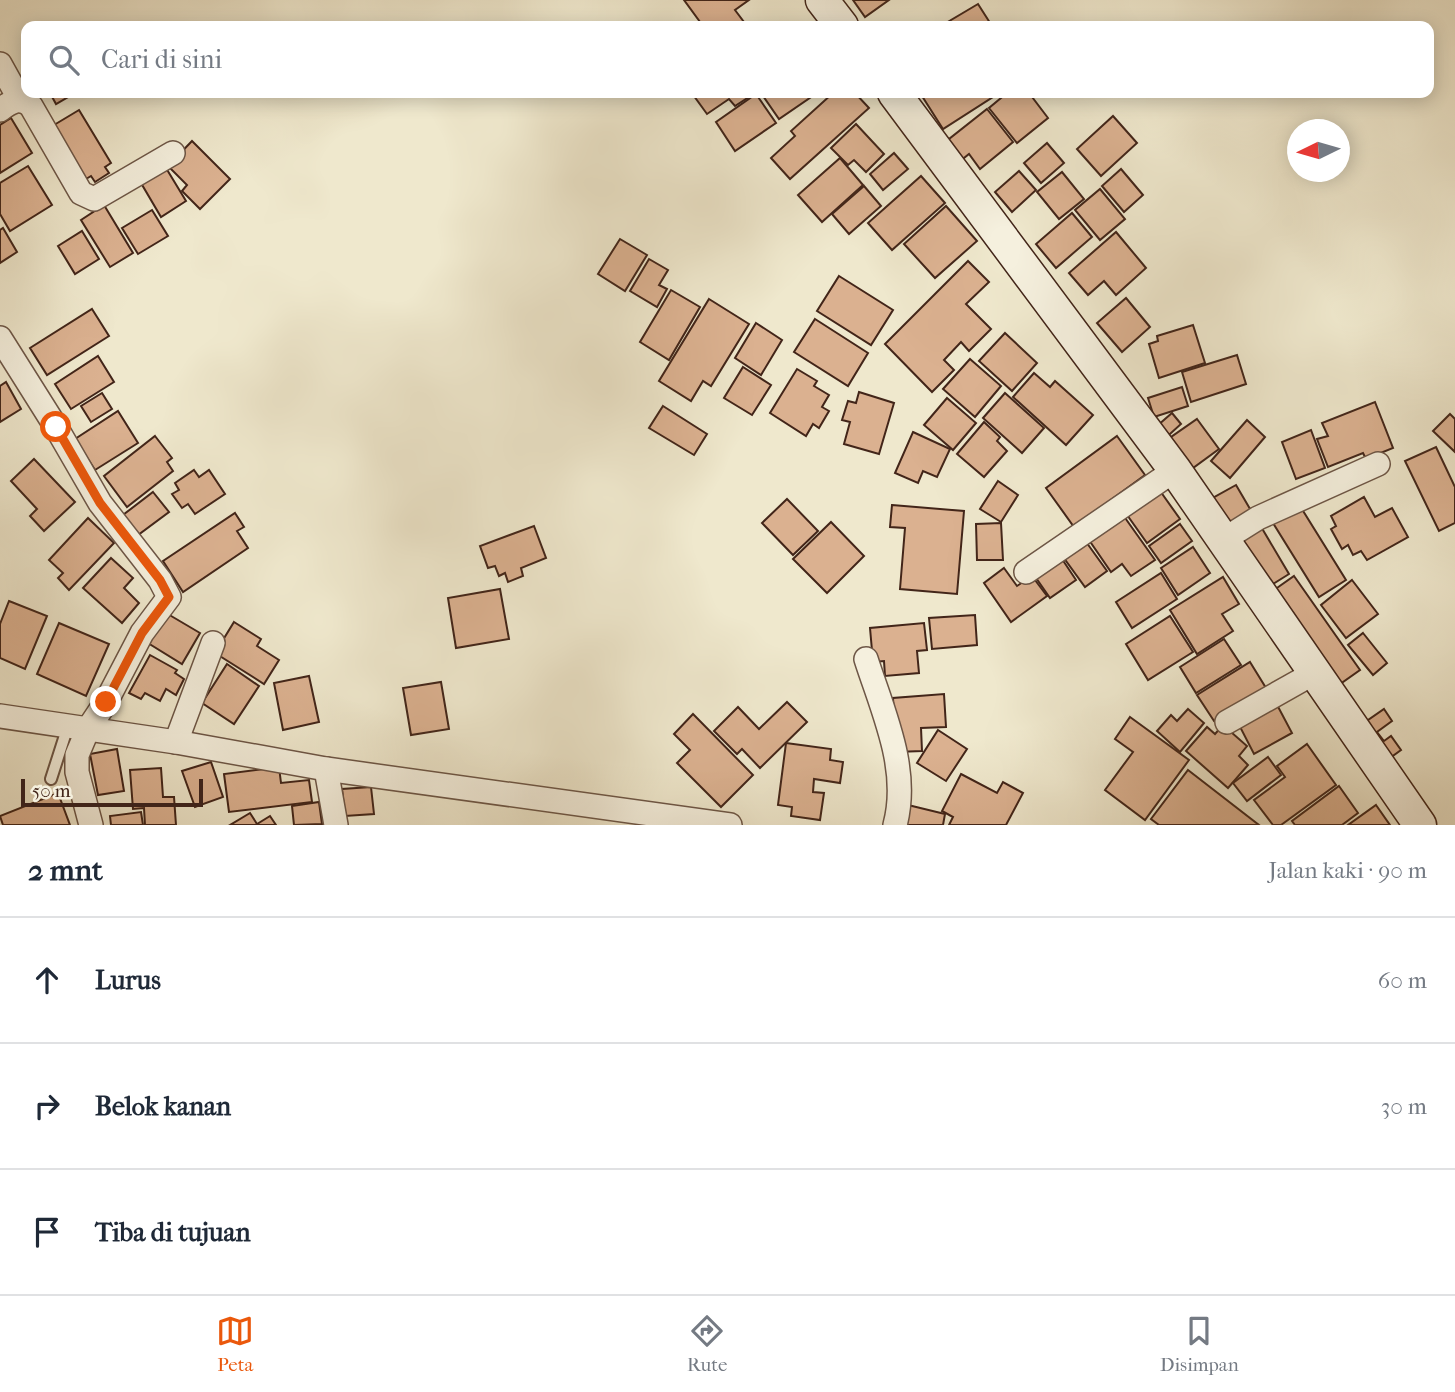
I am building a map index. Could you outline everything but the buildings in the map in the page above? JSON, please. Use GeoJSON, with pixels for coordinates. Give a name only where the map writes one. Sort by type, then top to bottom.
{"type":"FeatureCollection","features":[{"type":"Feature","properties":{"kind":"street"},"geometry":{"type":"LineString","coordinates":[[822,0],[838,21]]}},
{"type":"Feature","properties":{"kind":"street"},"geometry":{"type":"LineString","coordinates":[[0,64],[10,105],[31,106],[81,194],[88,198],[94,199],[173,153]]}},
{"type":"Feature","properties":{"kind":"street"},"geometry":{"type":"LineString","coordinates":[[898,98],[1175,470],[1420,825]]}},
{"type":"Feature","properties":{"kind":"street"},"geometry":{"type":"LineString","coordinates":[[0,338],[100,503],[160,580],[169,597],[142,633],[106,702],[78,727],[76,764],[91,825]]}},
{"type":"Feature","properties":{"kind":"street"},"geometry":{"type":"LineString","coordinates":[[1223,540],[1258,518],[1378,464]]}},
{"type":"Feature","properties":{"kind":"street"},"geometry":{"type":"LineString","coordinates":[[1026,572],[1175,470]]}},
{"type":"Feature","properties":{"kind":"street"},"geometry":{"type":"LineString","coordinates":[[176,742],[213,643]]}},
{"type":"Feature","properties":{"kind":"street"},"geometry":{"type":"LineString","coordinates":[[866,659],[897,759],[900,807],[895,825]]}},
{"type":"Feature","properties":{"kind":"street"},"geometry":{"type":"LineString","coordinates":[[1227,722],[1314,673]]}},
{"type":"Feature","properties":{"kind":"street"},"geometry":{"type":"LineString","coordinates":[[0,716],[176,742],[326,769],[730,825]]}},
{"type":"Feature","properties":{"kind":"street"},"geometry":{"type":"LineString","coordinates":[[326,769],[336,825]]}},
{"type":"Feature","properties":{"kind":"lane"},"geometry":{"type":"LineString","coordinates":[[51,779],[78,727]]}},
{"type":"Feature","properties":{"kind":"route"},"geometry":{"type":"LineString","coordinates":[[56,427],[100,503],[160,580],[169,597],[142,633],[106,702]]}}]}
